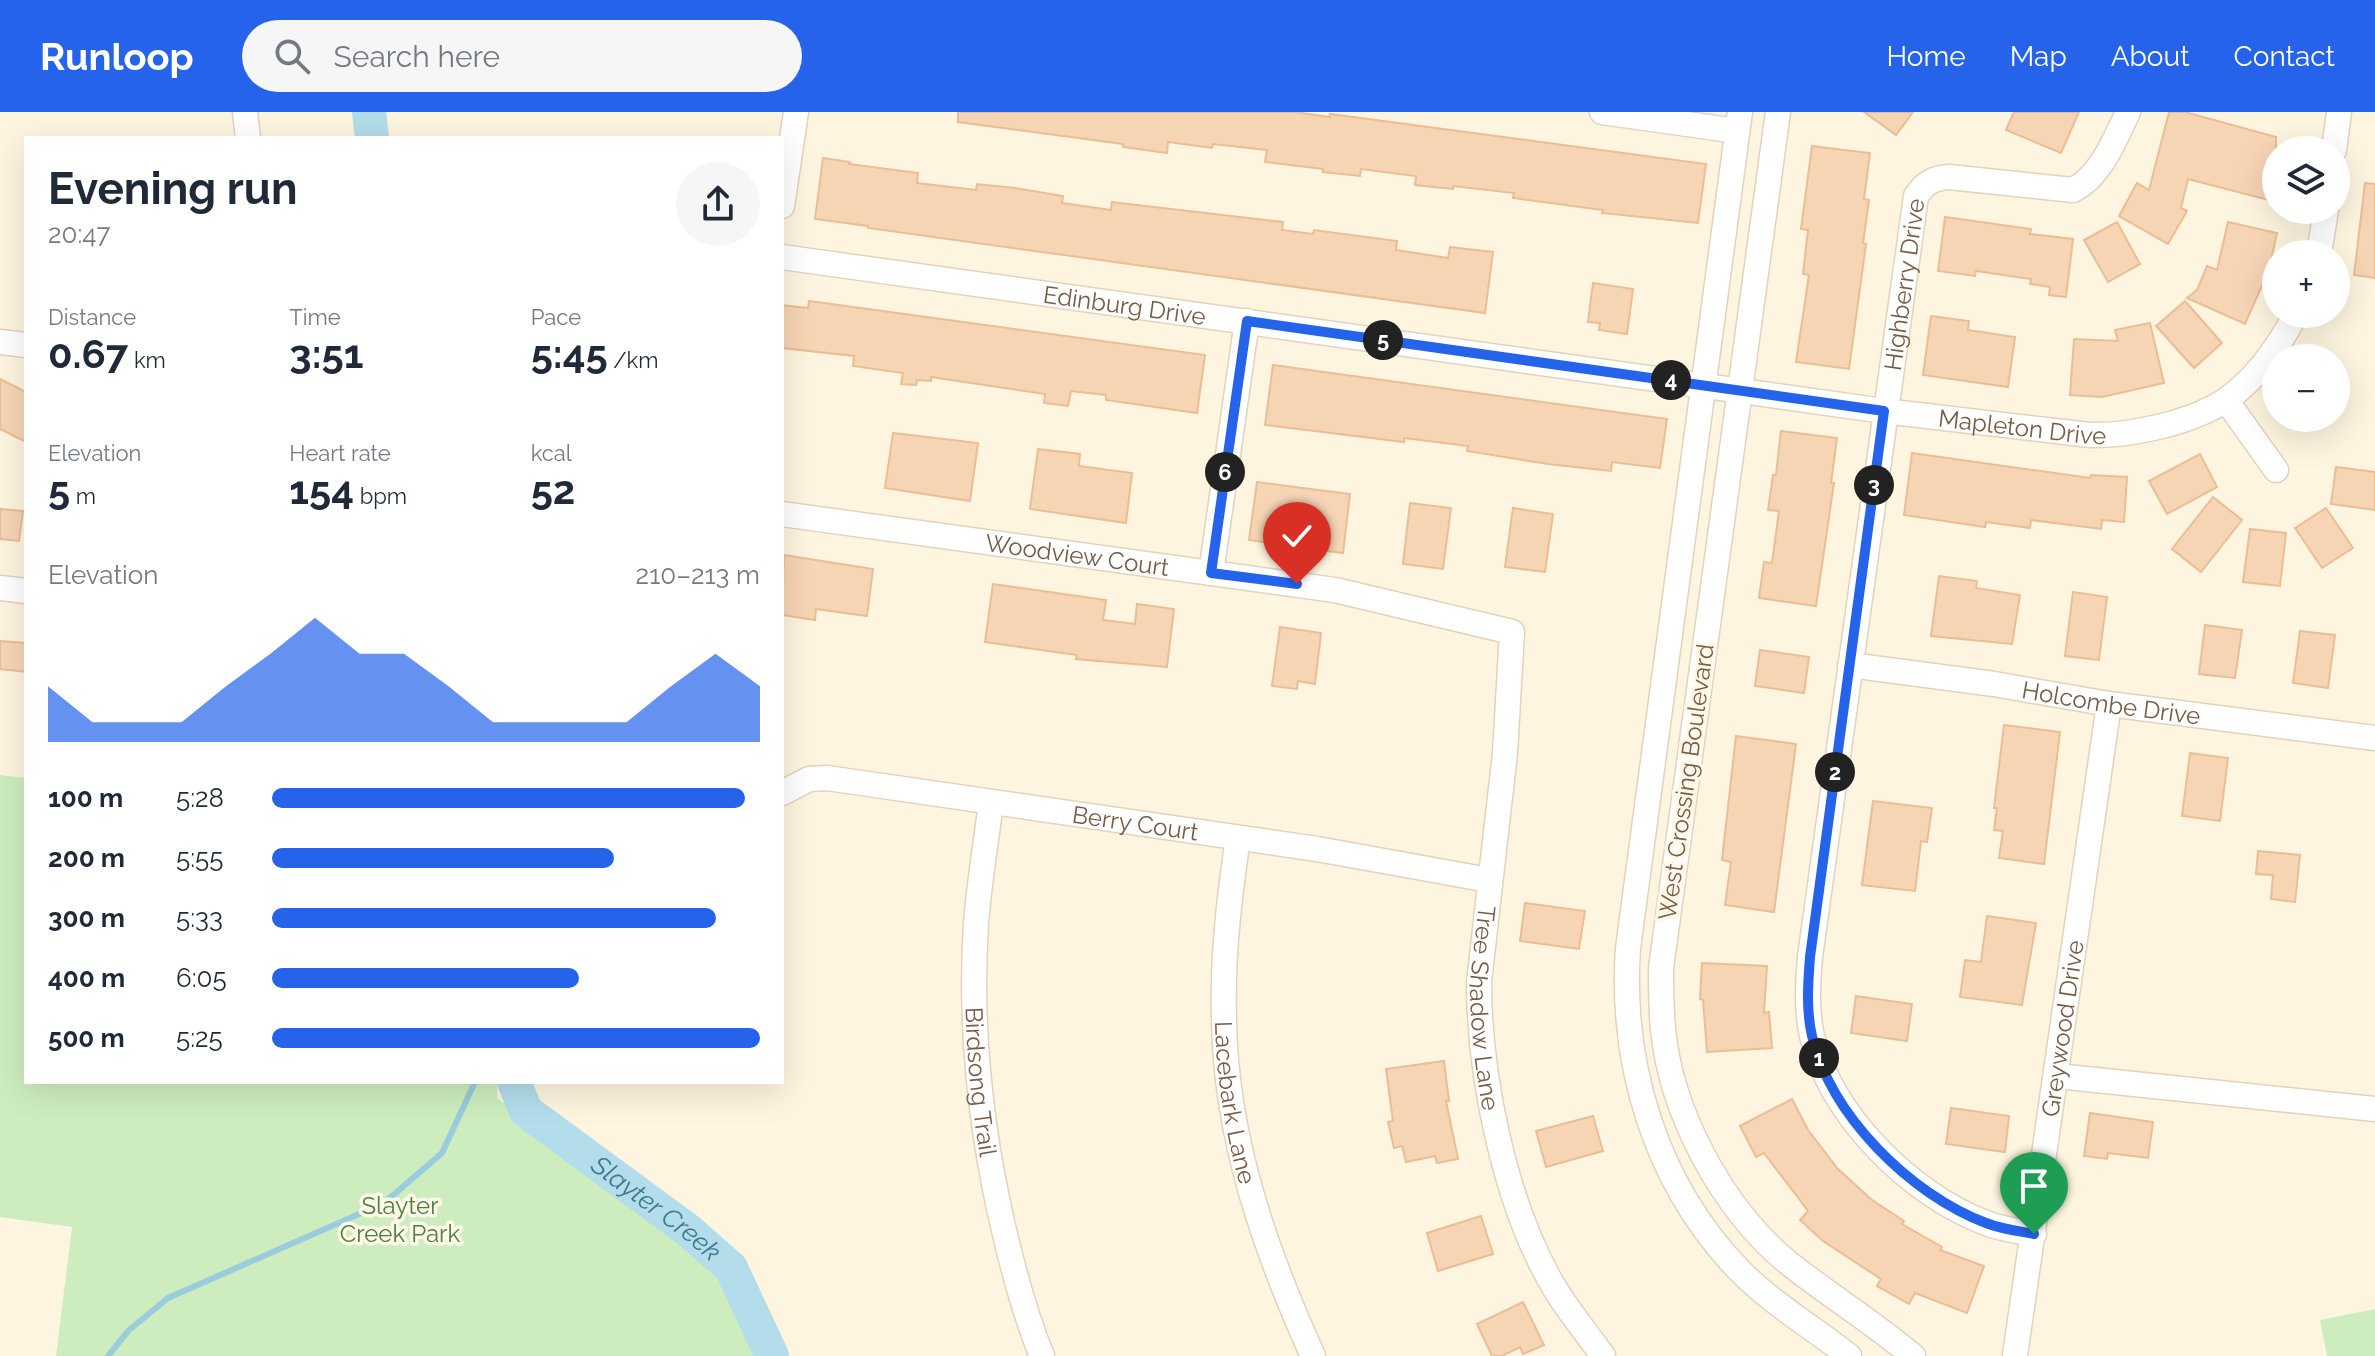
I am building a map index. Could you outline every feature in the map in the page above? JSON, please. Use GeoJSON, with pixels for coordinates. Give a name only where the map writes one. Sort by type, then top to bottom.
{"type":"FeatureCollection","features":[{"type":"Feature","properties":{"kind":"street"},"geometry":{"type":"LineString","coordinates":[[784,193],[796,112]]}},
{"type":"Feature","properties":{"kind":"street"},"geometry":{"type":"LineString","coordinates":[[1602,112],[1738,122]]}},
{"type":"Feature","properties":{"kind":"street","name":"West Crossing Boulevard"},"geometry":{"type":"LineString","coordinates":[[1778,112],[1661,968],[1663,1031],[1676,1092],[1689,1126],[1731,1201],[1783,1258],[1913,1356]]}},
{"type":"Feature","properties":{"kind":"street","name":"Highberry Drive"},"geometry":{"type":"LineString","coordinates":[[2034,1234],[1987,1224],[1952,1207],[1890,1160],[1847,1113],[1831,1088],[1812,1037],[1808,1016],[1810,957],[1916,196],[1922,186],[1934,178],[1949,177],[2073,190],[2085,184],[2098,168],[2128,112]]}},
{"type":"Feature","properties":{"kind":"street"},"geometry":{"type":"LineString","coordinates":[[2336,136],[2339,112]]}},
{"type":"Feature","properties":{"kind":"street","name":"West Crossing Boulevard"},"geometry":{"type":"LineString","coordinates":[[1738,122],[1628,948],[1625,992],[1629,1038],[1641,1099],[1659,1149],[1678,1189],[1706,1233],[1739,1271],[1780,1306],[1849,1356]]}},
{"type":"Feature","properties":{"kind":"street","name":"Edinburg Drive"},"geometry":{"type":"LineString","coordinates":[[784,257],[1704,385]]}},
{"type":"Feature","properties":{"kind":"street"},"geometry":{"type":"LineString","coordinates":[[1211,573],[1247,321]]}},
{"type":"Feature","properties":{"kind":"street","name":"Mapleton Drive"},"geometry":{"type":"LineString","coordinates":[[1704,385],[2061,434],[2115,435],[2141,431],[2197,414],[2226,400],[2271,355],[2287,328]]}},
{"type":"Feature","properties":{"kind":"street"},"geometry":{"type":"LineString","coordinates":[[0,342],[24,345]]}},
{"type":"Feature","properties":{"kind":"street"},"geometry":{"type":"LineString","coordinates":[[2226,400],[2276,470]]}},
{"type":"Feature","properties":{"kind":"street","name":"Woodview Court"},"geometry":{"type":"LineString","coordinates":[[784,514],[1356,594],[1512,632]]}},
{"type":"Feature","properties":{"kind":"street"},"geometry":{"type":"LineString","coordinates":[[0,588],[24,591]]}},
{"type":"Feature","properties":{"kind":"street","name":"Tree Shadow Lane"},"geometry":{"type":"LineString","coordinates":[[1512,632],[1505,753],[1480,968],[1479,1016],[1485,1072],[1496,1128],[1522,1215],[1540,1261],[1567,1307],[1603,1356]]}},
{"type":"Feature","properties":{"kind":"street","name":"Holcombe Drive"},"geometry":{"type":"LineString","coordinates":[[1850,665],[1994,684],[2109,704],[2375,738]]}},
{"type":"Feature","properties":{"kind":"street","name":"Greywood Drive"},"geometry":{"type":"LineString","coordinates":[[2015,1355],[2109,704]]}},
{"type":"Feature","properties":{"kind":"street","name":"Berry Court"},"geometry":{"type":"LineString","coordinates":[[784,792],[809,779],[827,778],[1361,856],[1489,880]]}},
{"type":"Feature","properties":{"kind":"street","name":"Birdsong Trail"},"geometry":{"type":"LineString","coordinates":[[991,803],[976,927],[975,1012],[980,1091],[998,1208],[1025,1309],[1042,1356]]}},
{"type":"Feature","properties":{"kind":"street","name":"Lacebark Lane"},"geometry":{"type":"LineString","coordinates":[[1238,838],[1227,912],[1224,964],[1224,1023],[1229,1079],[1241,1152],[1258,1219],[1277,1274],[1313,1356]]}},
{"type":"Feature","properties":{"kind":"street"},"geometry":{"type":"LineString","coordinates":[[2057,1076],[2375,1109]]}},
{"type":"Feature","properties":{"kind":"green space","name":"Slayter Creek Park"},"geometry":{"type":"Polygon","coordinates":[[[0,775],[24,778],[24,1084],[497,1084],[497,1098],[718,1263],[760,1356],[56,1356],[72,1227],[0,1217],[0,775]]]}},
{"type":"Feature","properties":{"kind":"green space"},"geometry":{"type":"Polygon","coordinates":[[[2375,1309],[2375,1356],[2327,1356],[2320,1320],[2375,1309]]]}},
{"type":"Feature","properties":{"kind":"building"},"geometry":{"type":"Polygon","coordinates":[[[958,112],[1295,112],[1330,117],[1330,114],[1706,164],[1698,223],[1602,213],[1603,210],[1513,198],[1514,193],[1415,185],[1416,176],[1361,169],[1360,176],[1323,172],[1323,169],[1265,162],[1267,150],[1213,144],[1212,148],[1168,142],[1167,153],[1123,147],[1123,144],[958,122],[958,112]]]}},
{"type":"Feature","properties":{"kind":"building"},"geometry":{"type":"Polygon","coordinates":[[[1864,112],[1913,112],[1896,135],[1864,112]]]}},
{"type":"Feature","properties":{"kind":"building"},"geometry":{"type":"Polygon","coordinates":[[[2014,112],[2079,112],[2061,153],[2006,130],[2014,112]]]}},
{"type":"Feature","properties":{"kind":"building"},"geometry":{"type":"Polygon","coordinates":[[[2169,112],[2185,112],[2272,136],[2262,136],[2262,198],[2188,179],[2181,208],[2187,211],[2168,244],[2119,216],[2137,183],[2149,190],[2169,112]]]}},
{"type":"Feature","properties":{"kind":"building"},"geometry":{"type":"Polygon","coordinates":[[[1812,146],[1870,153],[1864,199],[1869,200],[1863,243],[1866,244],[1849,369],[1796,362],[1809,275],[1803,274],[1808,230],[1801,229],[1812,146]]]}},
{"type":"Feature","properties":{"kind":"building"},"geometry":{"type":"Polygon","coordinates":[[[823,158],[918,173],[917,183],[976,190],[977,184],[1015,188],[1063,196],[1062,203],[1111,210],[1112,202],[1283,222],[1282,230],[1313,234],[1314,230],[1397,241],[1396,250],[1448,258],[1450,247],[1493,252],[1485,313],[815,219],[823,158]]]}},
{"type":"Feature","properties":{"kind":"building"},"geometry":{"type":"Polygon","coordinates":[[[2365,183],[2375,184],[2375,278],[2354,275],[2365,183]]]}},
{"type":"Feature","properties":{"kind":"building"},"geometry":{"type":"Polygon","coordinates":[[[1945,217],[2031,229],[2030,234],[2073,239],[2066,297],[2049,295],[2050,287],[2030,284],[2031,279],[1976,271],[1975,276],[1938,271],[1945,217]]]}},
{"type":"Feature","properties":{"kind":"building"},"geometry":{"type":"Polygon","coordinates":[[[2117,222],[2140,264],[2108,282],[2084,240],[2117,222]]]}},
{"type":"Feature","properties":{"kind":"building"},"geometry":{"type":"Polygon","coordinates":[[[2228,222],[2277,233],[2275,240],[2262,240],[2262,286],[2245,324],[2187,298],[2197,290],[2207,266],[2217,270],[2228,222]]]}},
{"type":"Feature","properties":{"kind":"building"},"geometry":{"type":"Polygon","coordinates":[[[1593,283],[1633,289],[1627,334],[1599,330],[1600,323],[1588,322],[1593,283]]]}},
{"type":"Feature","properties":{"kind":"building"},"geometry":{"type":"Polygon","coordinates":[[[809,301],[1205,355],[1197,413],[1106,400],[1106,395],[1071,391],[1068,406],[1044,403],[1045,394],[931,377],[931,381],[917,380],[916,385],[901,384],[903,373],[853,366],[854,356],[784,348],[784,305],[808,308],[809,301]]]}},
{"type":"Feature","properties":{"kind":"building"},"geometry":{"type":"Polygon","coordinates":[[[2185,301],[2222,343],[2194,368],[2156,326],[2185,301]]]}},
{"type":"Feature","properties":{"kind":"building"},"geometry":{"type":"Polygon","coordinates":[[[1931,316],[1969,321],[1968,330],[2015,337],[2008,387],[1923,375],[1931,316]]]}},
{"type":"Feature","properties":{"kind":"building"},"geometry":{"type":"Polygon","coordinates":[[[2150,323],[2164,383],[2102,397],[2070,395],[2074,339],[2118,341],[2115,330],[2150,323]]]}},
{"type":"Feature","properties":{"kind":"building"},"geometry":{"type":"Polygon","coordinates":[[[1273,365],[1667,419],[1660,468],[1612,462],[1611,471],[1467,451],[1468,446],[1404,438],[1404,442],[1265,425],[1273,365]]]}},
{"type":"Feature","properties":{"kind":"building"},"geometry":{"type":"Polygon","coordinates":[[[0,379],[24,391],[24,441],[0,429],[0,379]]]}},
{"type":"Feature","properties":{"kind":"building"},"geometry":{"type":"Polygon","coordinates":[[[1781,431],[1837,438],[1831,483],[1834,483],[1816,606],[1759,598],[1764,562],[1772,563],[1779,511],[1768,510],[1781,431]]]}},
{"type":"Feature","properties":{"kind":"building"},"geometry":{"type":"Polygon","coordinates":[[[893,433],[978,443],[970,501],[885,488],[893,433]]]}},
{"type":"Feature","properties":{"kind":"building"},"geometry":{"type":"Polygon","coordinates":[[[1038,449],[1080,454],[1079,466],[1132,473],[1126,523],[1030,509],[1038,449]]]}},
{"type":"Feature","properties":{"kind":"building"},"geometry":{"type":"Polygon","coordinates":[[[1912,453],[2090,478],[2091,475],[2127,477],[2124,522],[2102,520],[2101,529],[2031,520],[2030,528],[1986,522],[1985,527],[1904,515],[1912,453]]]}},
{"type":"Feature","properties":{"kind":"building"},"geometry":{"type":"Polygon","coordinates":[[[2200,454],[2217,487],[2167,514],[2149,481],[2200,454]]]}},
{"type":"Feature","properties":{"kind":"building"},"geometry":{"type":"Polygon","coordinates":[[[2336,467],[2375,472],[2375,510],[2331,504],[2336,467]]]}},
{"type":"Feature","properties":{"kind":"building"},"geometry":{"type":"Polygon","coordinates":[[[1257,482],[1350,494],[1343,553],[1249,540],[1257,482]]]}},
{"type":"Feature","properties":{"kind":"building"},"geometry":{"type":"Polygon","coordinates":[[[2213,497],[2242,520],[2201,572],[2172,549],[2213,497]]]}},
{"type":"Feature","properties":{"kind":"building"},"geometry":{"type":"Polygon","coordinates":[[[1410,503],[1451,508],[1443,569],[1403,564],[1410,503]]]}},
{"type":"Feature","properties":{"kind":"building"},"geometry":{"type":"Polygon","coordinates":[[[1513,508],[1553,514],[1545,572],[1505,567],[1513,508]]]}},
{"type":"Feature","properties":{"kind":"building"},"geometry":{"type":"Polygon","coordinates":[[[2326,508],[2353,548],[2322,568],[2295,528],[2326,508]]]}},
{"type":"Feature","properties":{"kind":"building"},"geometry":{"type":"Polygon","coordinates":[[[0,509],[23,511],[19,541],[0,539],[0,509]]]}},
{"type":"Feature","properties":{"kind":"building"},"geometry":{"type":"Polygon","coordinates":[[[2250,529],[2286,533],[2280,586],[2243,582],[2250,529]]]}},
{"type":"Feature","properties":{"kind":"building"},"geometry":{"type":"Polygon","coordinates":[[[784,555],[873,569],[867,616],[816,609],[815,620],[784,615],[784,555]]]}},
{"type":"Feature","properties":{"kind":"building"},"geometry":{"type":"Polygon","coordinates":[[[1939,576],[1977,581],[1976,588],[2020,595],[2012,644],[1931,636],[1939,576]]]}},
{"type":"Feature","properties":{"kind":"building"},"geometry":{"type":"Polygon","coordinates":[[[993,584],[1106,600],[1103,620],[1135,624],[1137,604],[1174,609],[1167,667],[1076,659],[1077,655],[985,642],[993,584]]]}},
{"type":"Feature","properties":{"kind":"building"},"geometry":{"type":"Polygon","coordinates":[[[2073,592],[2107,597],[2099,660],[2065,656],[2073,592]]]}},
{"type":"Feature","properties":{"kind":"building"},"geometry":{"type":"Polygon","coordinates":[[[2205,625],[2242,630],[2235,678],[2199,674],[2205,625]]]}},
{"type":"Feature","properties":{"kind":"building"},"geometry":{"type":"Polygon","coordinates":[[[1280,627],[1321,633],[1315,684],[1298,681],[1297,689],[1272,686],[1280,627]]]}},
{"type":"Feature","properties":{"kind":"building"},"geometry":{"type":"Polygon","coordinates":[[[2300,631],[2335,635],[2328,688],[2293,683],[2300,631]]]}},
{"type":"Feature","properties":{"kind":"building"},"geometry":{"type":"Polygon","coordinates":[[[0,641],[24,643],[24,672],[0,669],[0,641]]]}},
{"type":"Feature","properties":{"kind":"building"},"geometry":{"type":"Polygon","coordinates":[[[1760,650],[1809,657],[1804,693],[1755,686],[1760,650]]]}},
{"type":"Feature","properties":{"kind":"building"},"geometry":{"type":"Polygon","coordinates":[[[2004,725],[2060,732],[2044,864],[1999,858],[2003,831],[1994,830],[1997,808],[1994,808],[2004,725]]]}},
{"type":"Feature","properties":{"kind":"building"},"geometry":{"type":"Polygon","coordinates":[[[1736,736],[1796,744],[1774,912],[1725,905],[1731,862],[1722,860],[1736,736]]]}},
{"type":"Feature","properties":{"kind":"building"},"geometry":{"type":"Polygon","coordinates":[[[2190,753],[2228,758],[2220,821],[2182,816],[2190,753]]]}},
{"type":"Feature","properties":{"kind":"building"},"geometry":{"type":"Polygon","coordinates":[[[1873,801],[1932,808],[1927,842],[1921,841],[1915,891],[1862,885],[1873,801]]]}},
{"type":"Feature","properties":{"kind":"building"},"geometry":{"type":"Polygon","coordinates":[[[2258,851],[2300,855],[2295,902],[2271,899],[2273,875],[2256,874],[2258,851]]]}},
{"type":"Feature","properties":{"kind":"building"},"geometry":{"type":"Polygon","coordinates":[[[1525,903],[1585,911],[1579,949],[1520,941],[1525,903]]]}},
{"type":"Feature","properties":{"kind":"building"},"geometry":{"type":"Polygon","coordinates":[[[1987,916],[2036,923],[2022,1005],[1960,997],[1965,960],[1981,962],[1987,916]]]}},
{"type":"Feature","properties":{"kind":"building"},"geometry":{"type":"Polygon","coordinates":[[[1702,963],[1767,966],[1764,1013],[1769,1012],[1772,1048],[1707,1052],[1703,1000],[1700,999],[1702,963]]]}},
{"type":"Feature","properties":{"kind":"building"},"geometry":{"type":"Polygon","coordinates":[[[1856,996],[1912,1004],[1907,1041],[1851,1033],[1856,996]]]}},
{"type":"Feature","properties":{"kind":"building"},"geometry":{"type":"Polygon","coordinates":[[[1444,1061],[1449,1101],[1446,1101],[1458,1159],[1437,1163],[1435,1156],[1406,1162],[1402,1146],[1394,1148],[1388,1122],[1393,1121],[1386,1069],[1444,1061]]]}},
{"type":"Feature","properties":{"kind":"building"},"geometry":{"type":"Polygon","coordinates":[[[1792,1099],[1808,1130],[1838,1169],[1872,1200],[1904,1221],[1902,1224],[1942,1247],[1940,1250],[1984,1266],[1967,1313],[1915,1293],[1909,1304],[1877,1286],[1881,1279],[1823,1241],[1800,1220],[1808,1211],[1764,1153],[1756,1157],[1740,1126],[1792,1099]]]}},
{"type":"Feature","properties":{"kind":"building"},"geometry":{"type":"Polygon","coordinates":[[[1951,1108],[2009,1116],[2005,1152],[1946,1144],[1951,1108]]]}},
{"type":"Feature","properties":{"kind":"building"},"geometry":{"type":"Polygon","coordinates":[[[2090,1113],[2153,1122],[2148,1158],[2108,1153],[2107,1159],[2084,1156],[2090,1113]]]}},
{"type":"Feature","properties":{"kind":"building"},"geometry":{"type":"Polygon","coordinates":[[[1593,1116],[1603,1151],[1546,1167],[1536,1131],[1593,1116]]]}},
{"type":"Feature","properties":{"kind":"building"},"geometry":{"type":"Polygon","coordinates":[[[1481,1216],[1493,1254],[1438,1271],[1427,1233],[1481,1216]]]}},
{"type":"Feature","properties":{"kind":"building"},"geometry":{"type":"Polygon","coordinates":[[[1523,1302],[1544,1345],[1523,1354],[1520,1347],[1502,1356],[1492,1356],[1477,1324],[1523,1302]]]}},
{"type":"Feature","properties":{"kind":"waterway","name":"Slayter Creek"},"geometry":{"type":"LineString","coordinates":[[369,112],[372,136]]}},
{"type":"Feature","properties":{"kind":"waterway"},"geometry":{"type":"LineString","coordinates":[[108,1356],[129,1330],[168,1298],[384,1203],[442,1153],[474,1084]]}},
{"type":"Feature","properties":{"kind":"waterway","name":"Slayter Creek"},"geometry":{"type":"LineString","coordinates":[[515,1084],[526,1111],[689,1231],[731,1268],[772,1356]]}},
{"type":"Feature","properties":{"kind":"route"},"geometry":{"type":"LineString","coordinates":[[1297,584],[1211,573],[1247,321],[1884,411],[1810,957],[1808,1016],[1812,1037],[1831,1088],[1864,1135],[1921,1186],[1952,1207],[1987,1224],[2034,1234]]}}]}
